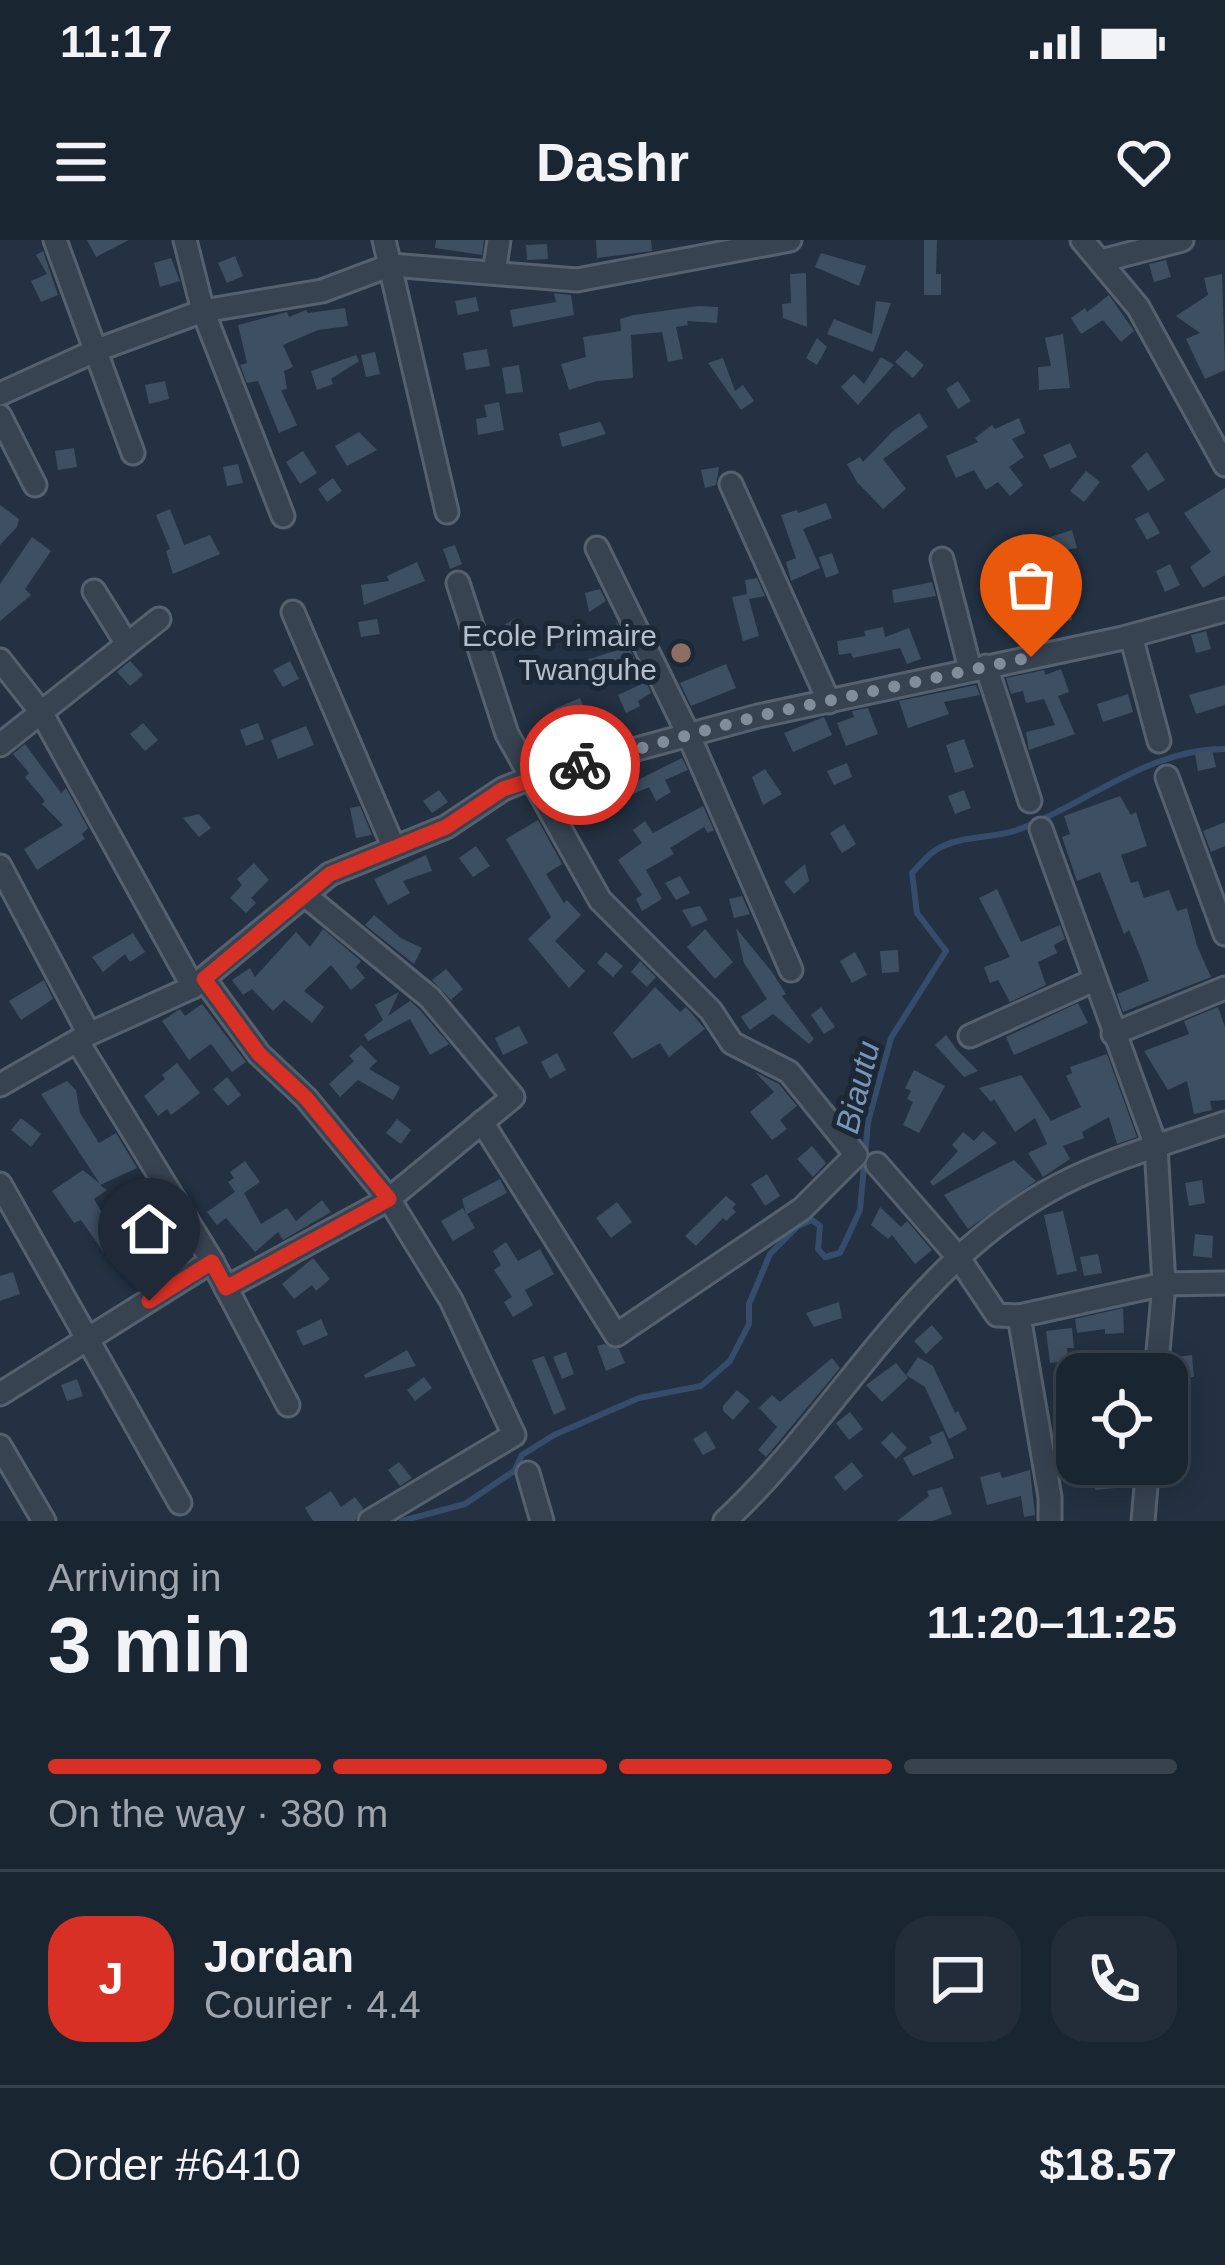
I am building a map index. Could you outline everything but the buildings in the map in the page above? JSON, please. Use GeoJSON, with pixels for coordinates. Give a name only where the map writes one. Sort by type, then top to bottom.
{"type":"FeatureCollection","features":[{"type":"Feature","properties":{"kind":"street"},"geometry":{"type":"LineString","coordinates":[[55,240],[133,454]]}},
{"type":"Feature","properties":{"kind":"street"},"geometry":{"type":"LineString","coordinates":[[185,240],[203,311],[283,516]]}},
{"type":"Feature","properties":{"kind":"street"},"geometry":{"type":"LineString","coordinates":[[384,240],[447,512]]}},
{"type":"Feature","properties":{"kind":"street"},"geometry":{"type":"LineString","coordinates":[[494,273],[500,240]]}},
{"type":"Feature","properties":{"kind":"street"},"geometry":{"type":"LineString","coordinates":[[0,394],[97,350],[203,311],[322,291],[391,266],[577,280],[790,240]]}},
{"type":"Feature","properties":{"kind":"street"},"geometry":{"type":"LineString","coordinates":[[1082,240],[1138,307],[1225,465]]}},
{"type":"Feature","properties":{"kind":"street"},"geometry":{"type":"LineString","coordinates":[[1101,261],[1182,240]]}},
{"type":"Feature","properties":{"kind":"street"},"geometry":{"type":"LineString","coordinates":[[0,416],[35,485]]}},
{"type":"Feature","properties":{"kind":"street"},"geometry":{"type":"LineString","coordinates":[[731,484],[830,702]]}},
{"type":"Feature","properties":{"kind":"street"},"geometry":{"type":"LineString","coordinates":[[597,548],[689,736],[790,970]]}},
{"type":"Feature","properties":{"kind":"street"},"geometry":{"type":"LineString","coordinates":[[942,559],[1030,801]]}},
{"type":"Feature","properties":{"kind":"street"},"geometry":{"type":"LineString","coordinates":[[458,583],[508,734],[600,900],[711,1011],[732,1042],[789,1072],[856,1155],[802,1208],[616,1335],[482,1122]]}},
{"type":"Feature","properties":{"kind":"street"},"geometry":{"type":"LineString","coordinates":[[94,591],[127,644]]}},
{"type":"Feature","properties":{"kind":"street"},"geometry":{"type":"LineString","coordinates":[[0,1085],[83,1038],[198,983],[330,874],[446,827],[503,789],[530,778],[758,716],[1225,610]]}},
{"type":"Feature","properties":{"kind":"street"},"geometry":{"type":"LineString","coordinates":[[293,612],[394,848]]}},
{"type":"Feature","properties":{"kind":"street"},"geometry":{"type":"LineString","coordinates":[[0,745],[159,620]]}},
{"type":"Feature","properties":{"kind":"street"},"geometry":{"type":"LineString","coordinates":[[1131,635],[1159,741]]}},
{"type":"Feature","properties":{"kind":"street"},"geometry":{"type":"LineString","coordinates":[[0,660],[41,712],[198,983],[259,1054],[306,1098],[389,1199],[451,1300],[514,1435],[370,1521]]}},
{"type":"Feature","properties":{"kind":"street"},"geometry":{"type":"LineString","coordinates":[[1167,777],[1225,934]]}},
{"type":"Feature","properties":{"kind":"street"},"geometry":{"type":"LineString","coordinates":[[1041,829],[1156,1146],[1164,1284],[1158,1353]]}},
{"type":"Feature","properties":{"kind":"street"},"geometry":{"type":"LineString","coordinates":[[0,866],[83,1038],[288,1405]]}},
{"type":"Feature","properties":{"kind":"street"},"geometry":{"type":"LineString","coordinates":[[226,1288],[389,1199],[513,1097],[430,998],[306,896]]}},
{"type":"Feature","properties":{"kind":"street"},"geometry":{"type":"LineString","coordinates":[[970,1036],[1094,980]]}},
{"type":"Feature","properties":{"kind":"street"},"geometry":{"type":"LineString","coordinates":[[1113,1034],[1225,988]]}},
{"type":"Feature","properties":{"kind":"street"},"geometry":{"type":"LineString","coordinates":[[725,1521],[958,1257],[1048,1190],[1225,1123]]}},
{"type":"Feature","properties":{"kind":"street"},"geometry":{"type":"LineString","coordinates":[[878,1164],[958,1257],[997,1315],[1019,1316],[1164,1284],[1225,1283]]}},
{"type":"Feature","properties":{"kind":"street"},"geometry":{"type":"LineString","coordinates":[[0,1184],[180,1503]]}},
{"type":"Feature","properties":{"kind":"street"},"geometry":{"type":"LineString","coordinates":[[0,1394],[212,1262]]}},
{"type":"Feature","properties":{"kind":"street"},"geometry":{"type":"LineString","coordinates":[[1019,1316],[1050,1521]]}},
{"type":"Feature","properties":{"kind":"street"},"geometry":{"type":"LineString","coordinates":[[0,1447],[44,1521]]}},
{"type":"Feature","properties":{"kind":"street"},"geometry":{"type":"LineString","coordinates":[[528,1474],[542,1521]]}},
{"type":"Feature","properties":{"kind":"street"},"geometry":{"type":"LineString","coordinates":[[1143,1521],[1146,1485]]}},
{"type":"Feature","properties":{"kind":"waterway","name":"Biautu"},"geometry":{"type":"LineString","coordinates":[[402,1521],[465,1504],[514,1471],[522,1455],[554,1435],[639,1398],[701,1386],[730,1361],[749,1324],[749,1304],[770,1254],[798,1226],[812,1220],[820,1226],[818,1249],[825,1257],[840,1253],[860,1210],[868,1122],[891,1038],[946,951],[917,913],[912,873],[928,856],[958,841],[1020,829],[1145,767],[1198,751],[1225,749]]}},
{"type":"Feature","properties":{"kind":"way so far"},"geometry":{"type":"LineString","coordinates":[[580,765],[758,716],[1031,657]]}},
{"type":"Feature","properties":{"kind":"place","name":"Ecole Primaire Twanguhe"},"geometry":{"type":"Point","coordinates":[681,653]}},
{"type":"Feature","properties":{"kind":"route"},"geometry":{"type":"LineString","coordinates":[[149,1301],[212,1262],[226,1288],[389,1199],[306,1098],[259,1054],[204,979],[330,874],[446,827],[503,789],[580,765]]}}]}
